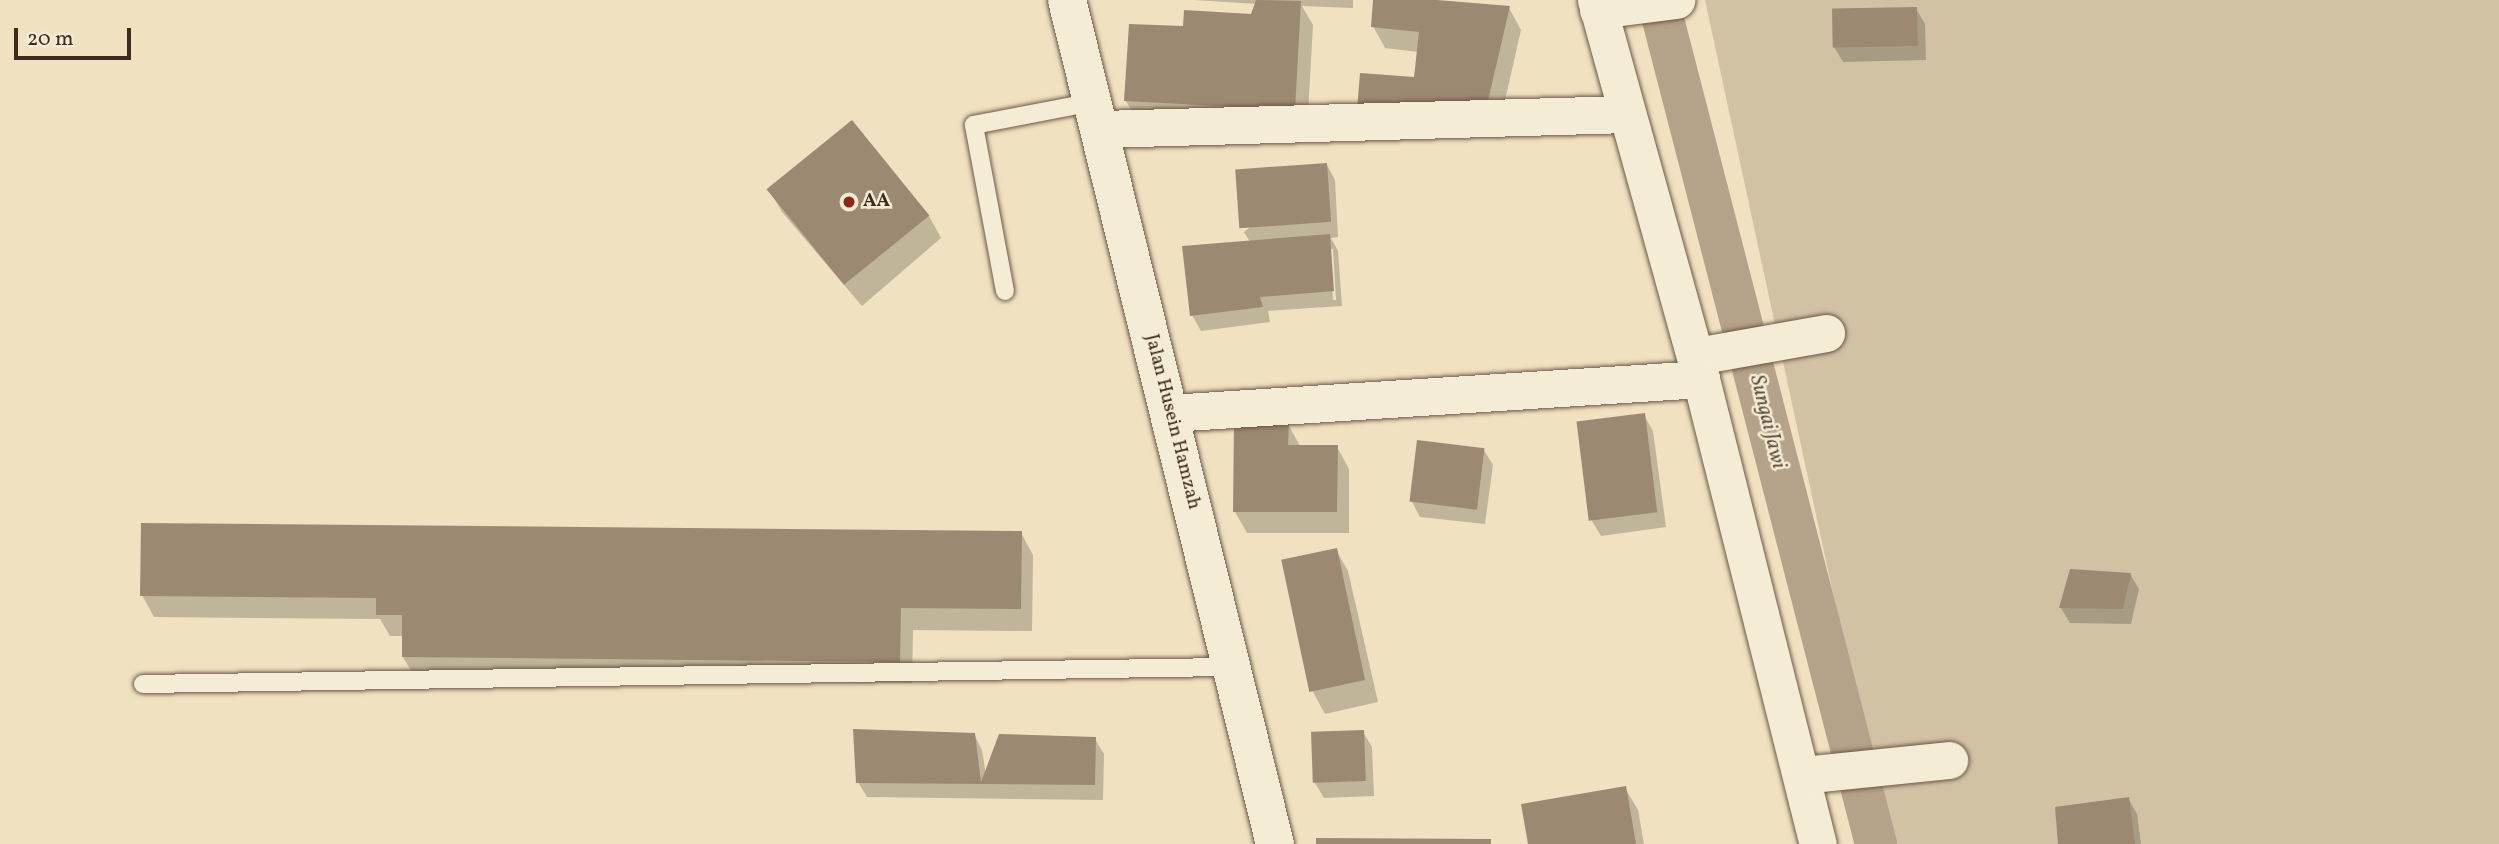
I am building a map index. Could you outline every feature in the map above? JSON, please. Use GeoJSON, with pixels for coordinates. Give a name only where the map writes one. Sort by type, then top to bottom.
{"type":"FeatureCollection","features":[{"type":"Feature","properties":{"kind":"street","name":"Jalan Husein Hamzah"},"geometry":{"type":"LineString","coordinates":[[1067,0],[1275,844]]}},
{"type":"Feature","properties":{"kind":"street"},"geometry":{"type":"LineString","coordinates":[[1676,0],[1608,5],[1627,114],[1691,370],[1814,772],[1818,844]]}},
{"type":"Feature","properties":{"kind":"street"},"geometry":{"type":"LineString","coordinates":[[1097,116],[1627,114]]}},
{"type":"Feature","properties":{"kind":"street"},"geometry":{"type":"LineString","coordinates":[[1170,413],[1691,370],[1786,341],[1826,333]]}},
{"type":"Feature","properties":{"kind":"street"},"geometry":{"type":"LineString","coordinates":[[1814,772],[1949,760]]}},
{"type":"Feature","properties":{"kind":"lane"},"geometry":{"type":"LineString","coordinates":[[1005,291],[974,125],[1097,116]]}},
{"type":"Feature","properties":{"kind":"lane"},"geometry":{"type":"LineString","coordinates":[[143,684],[1230,667]]}},
{"type":"Feature","properties":{"kind":"shaded area"},"geometry":{"type":"Polygon","coordinates":[[[1705,0],[2499,0],[2499,844],[1887,844],[1705,0]]]}},
{"type":"Feature","properties":{"kind":"building"},"geometry":{"type":"Polygon","coordinates":[[[1256,0],[1301,1],[1295,110],[1124,101],[1129,24],[1183,26],[1184,10],[1251,14],[1256,0]]]}},
{"type":"Feature","properties":{"kind":"building"},"geometry":{"type":"Polygon","coordinates":[[[1373,0],[1437,0],[1510,6],[1487,105],[1357,110],[1360,73],[1414,77],[1419,32],[1371,27],[1373,0]]]}},
{"type":"Feature","properties":{"kind":"building"},"geometry":{"type":"Polygon","coordinates":[[[1917,7],[1918,46],[1833,47],[1832,8],[1917,7]]]}},
{"type":"Feature","properties":{"kind":"building","name":"AA"},"geometry":{"type":"Polygon","coordinates":[[[852,120],[929,216],[844,285],[767,189],[852,120]]]}},
{"type":"Feature","properties":{"kind":"building"},"geometry":{"type":"Polygon","coordinates":[[[1327,163],[1331,222],[1239,228],[1235,169],[1327,163]]]}},
{"type":"Feature","properties":{"kind":"building"},"geometry":{"type":"Polygon","coordinates":[[[1330,234],[1334,291],[1260,297],[1263,307],[1190,316],[1182,246],[1330,234]]]}},
{"type":"Feature","properties":{"kind":"building"},"geometry":{"type":"Polygon","coordinates":[[[1645,413],[1657,512],[1589,521],[1577,421],[1645,413]]]}},
{"type":"Feature","properties":{"kind":"building"},"geometry":{"type":"Polygon","coordinates":[[[1234,422],[1289,422],[1288,445],[1338,445],[1337,512],[1233,512],[1234,422]]]}},
{"type":"Feature","properties":{"kind":"building"},"geometry":{"type":"Polygon","coordinates":[[[1417,440],[1484,448],[1477,510],[1409,502],[1417,440]]]}},
{"type":"Feature","properties":{"kind":"building"},"geometry":{"type":"Polygon","coordinates":[[[141,523],[1022,531],[1021,609],[901,608],[900,662],[402,657],[402,615],[376,615],[376,598],[140,596],[141,523]]]}},
{"type":"Feature","properties":{"kind":"building"},"geometry":{"type":"Polygon","coordinates":[[[1337,548],[1365,680],[1309,692],[1281,560],[1337,548]]]}},
{"type":"Feature","properties":{"kind":"building"},"geometry":{"type":"Polygon","coordinates":[[[2070,569],[2131,573],[2123,609],[2059,608],[2070,569]]]}},
{"type":"Feature","properties":{"kind":"building"},"geometry":{"type":"Polygon","coordinates":[[[853,729],[975,733],[981,782],[999,734],[1096,737],[1095,785],[856,783],[853,729]]]}},
{"type":"Feature","properties":{"kind":"building"},"geometry":{"type":"Polygon","coordinates":[[[1364,730],[1366,781],[1313,783],[1311,732],[1364,730]]]}},
{"type":"Feature","properties":{"kind":"building"},"geometry":{"type":"Polygon","coordinates":[[[1626,786],[1636,844],[1528,844],[1521,804],[1626,786]]]}},
{"type":"Feature","properties":{"kind":"building"},"geometry":{"type":"Polygon","coordinates":[[[2129,797],[2135,844],[2058,844],[2055,807],[2129,797]]]}},
{"type":"Feature","properties":{"kind":"building"},"geometry":{"type":"Polygon","coordinates":[[[1316,838],[1491,839],[1491,844],[1316,844],[1316,838]]]}},
{"type":"Feature","properties":{"kind":"waterway","name":"Sungai Jawi"},"geometry":{"type":"LineString","coordinates":[[1658,0],[1876,844]]}},
{"type":"Feature","properties":{"kind":"place","name":"AA"},"geometry":{"type":"Point","coordinates":[849,202]}}]}
